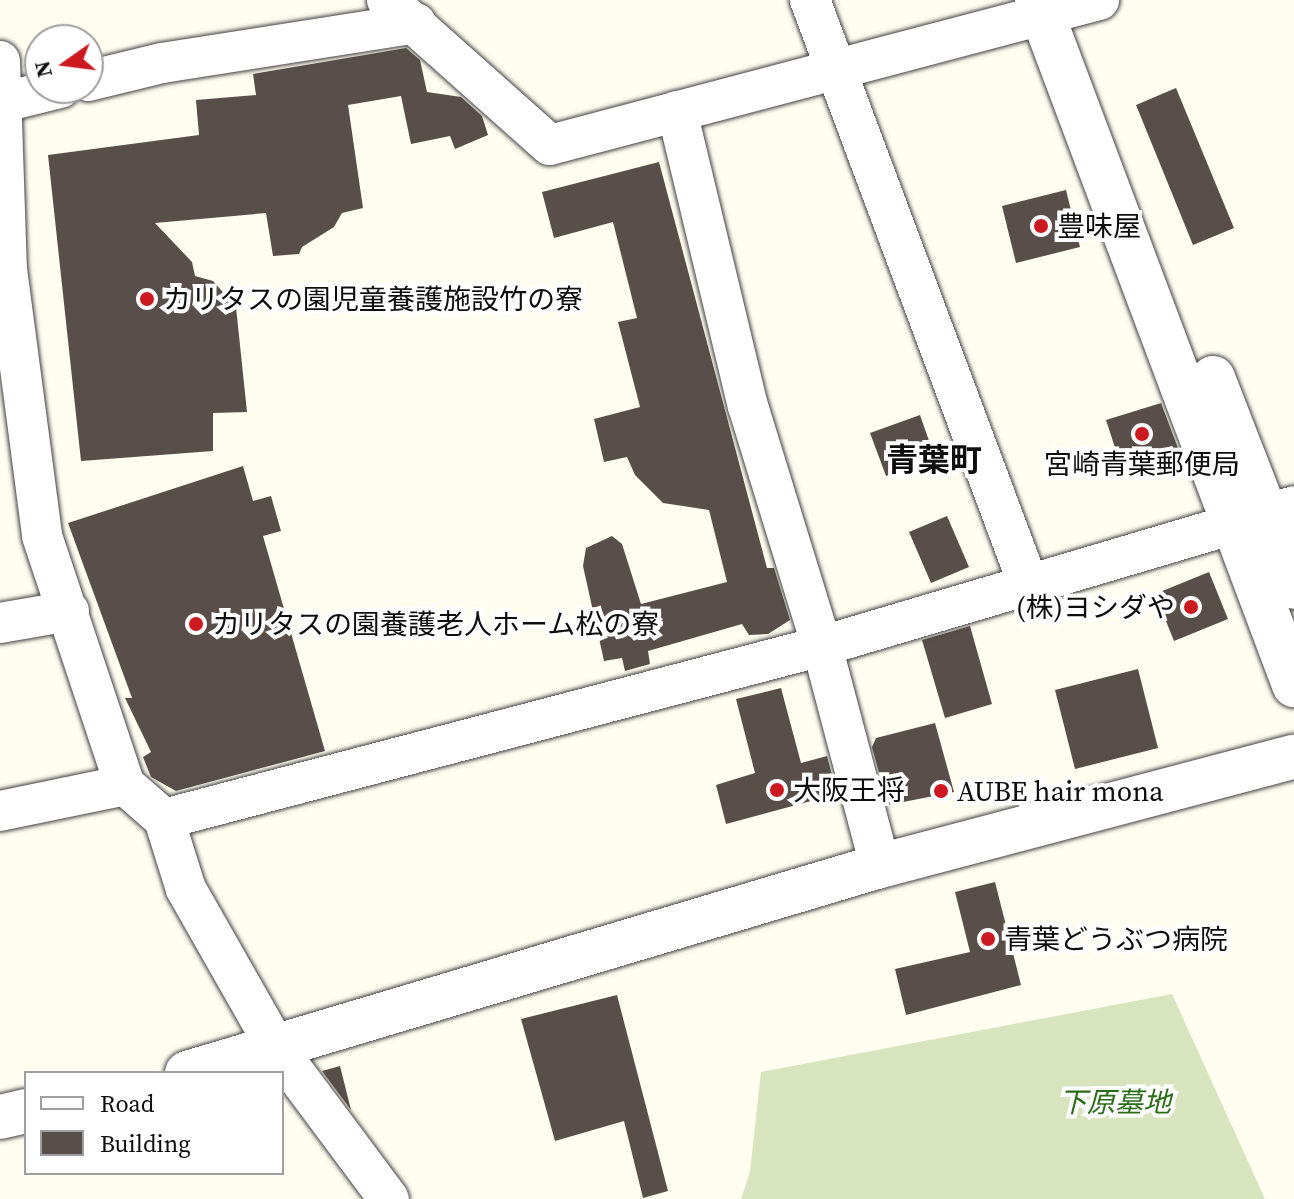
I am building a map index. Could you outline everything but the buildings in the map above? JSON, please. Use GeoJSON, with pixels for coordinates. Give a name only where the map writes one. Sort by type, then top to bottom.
{"type":"FeatureCollection","features":[{"type":"Feature","properties":{"kind":"street"},"geometry":{"type":"LineString","coordinates":[[810,0],[1029,586]]}},
{"type":"Feature","properties":{"kind":"street"},"geometry":{"type":"LineString","coordinates":[[104,77],[402,11],[550,145],[837,69],[1061,5],[1294,587]]}},
{"type":"Feature","properties":{"kind":"street"},"geometry":{"type":"LineString","coordinates":[[0,61],[12,416],[42,536],[125,785],[164,819],[186,889],[277,1049],[389,1199]]}},
{"type":"Feature","properties":{"kind":"street"},"geometry":{"type":"LineString","coordinates":[[2,102],[24,97]]}},
{"type":"Feature","properties":{"kind":"street"},"geometry":{"type":"LineString","coordinates":[[677,111],[748,406],[822,646],[880,866]]}},
{"type":"Feature","properties":{"kind":"street"},"geometry":{"type":"LineString","coordinates":[[164,819],[822,646],[1264,515]]}},
{"type":"Feature","properties":{"kind":"street"},"geometry":{"type":"LineString","coordinates":[[1264,515],[1294,685]]}},
{"type":"Feature","properties":{"kind":"street"},"geometry":{"type":"LineString","coordinates":[[0,623],[69,611]]}},
{"type":"Feature","properties":{"kind":"street"},"geometry":{"type":"LineString","coordinates":[[194,1071],[277,1049],[880,866],[1294,757]]}},
{"type":"Feature","properties":{"kind":"street"},"geometry":{"type":"LineString","coordinates":[[0,811],[125,785]]}},
{"type":"Feature","properties":{"kind":"street"},"geometry":{"type":"LineString","coordinates":[[0,1117],[24,1111]]}},
{"type":"Feature","properties":{"kind":"green space","name":"下原墓地"},"geometry":{"type":"Polygon","coordinates":[[[1172,994],[1265,1199],[741,1199],[750,1172],[761,1072],[1172,994]]]}},
{"type":"Feature","properties":{"kind":"place","name":"豊味屋"},"geometry":{"type":"Point","coordinates":[1041,226]}},
{"type":"Feature","properties":{"kind":"place","name":"カリタスの園児童養護施設竹の寮"},"geometry":{"type":"Point","coordinates":[147,299]}},
{"type":"Feature","properties":{"kind":"place","name":"宮崎青葉郵便局"},"geometry":{"type":"Point","coordinates":[1142,434]}},
{"type":"Feature","properties":{"kind":"place","name":"(株)ヨシダや"},"geometry":{"type":"Point","coordinates":[1191,607]}},
{"type":"Feature","properties":{"kind":"place","name":"カリタスの園養護老人ホーム松の寮"},"geometry":{"type":"Point","coordinates":[196,624]}},
{"type":"Feature","properties":{"kind":"place","name":"大阪王将"},"geometry":{"type":"Point","coordinates":[777,790]}},
{"type":"Feature","properties":{"kind":"place","name":"AUBE hair mona"},"geometry":{"type":"Point","coordinates":[941,791]}},
{"type":"Feature","properties":{"kind":"place","name":"青葉どうぶつ病院"},"geometry":{"type":"Point","coordinates":[988,939]}},
{"type":"Feature","properties":{"kind":"district","name":"青葉町"},"geometry":{"type":"Point","coordinates":[934,460]}}]}
